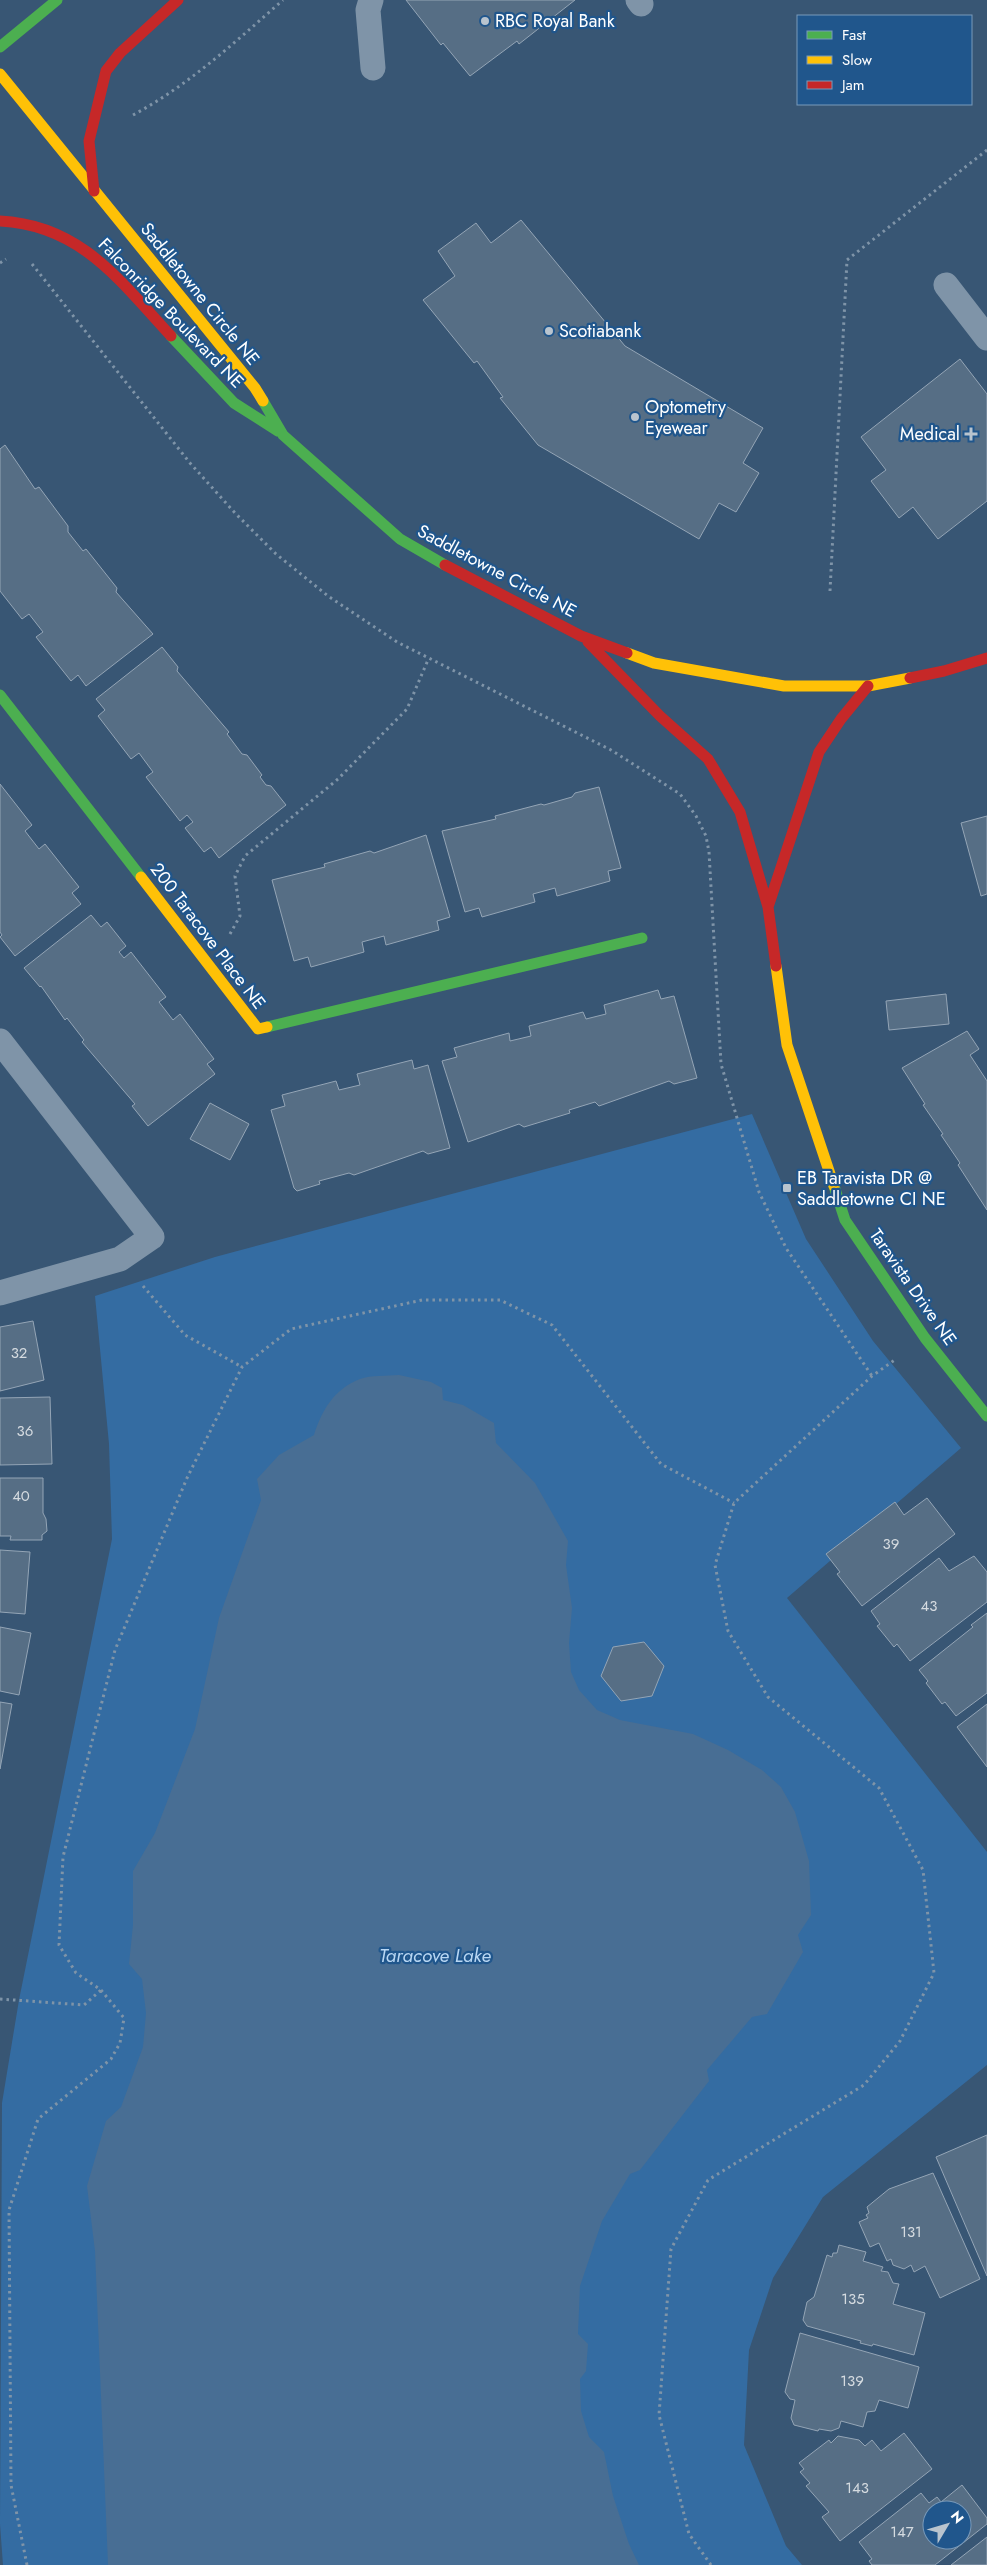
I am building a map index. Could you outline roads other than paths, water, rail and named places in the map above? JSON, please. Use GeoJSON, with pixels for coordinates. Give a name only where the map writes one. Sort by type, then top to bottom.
{"type":"FeatureCollection","features":[{"type":"Feature","properties":{"kind":"main road"},"geometry":{"type":"LineString","coordinates":[[0,47],[57,0]]}},
{"type":"Feature","properties":{"kind":"main road"},"geometry":{"type":"LineString","coordinates":[[94,191],[89,140],[106,71],[120,53],[178,0]]}},
{"type":"Feature","properties":{"kind":"main road","name":"Saddletowne Circle NE"},"geometry":{"type":"LineString","coordinates":[[0,74],[255,388],[283,435],[400,539],[478,584],[581,636],[654,663],[784,686],[868,686],[944,671],[987,658]]}},
{"type":"Feature","properties":{"kind":"main road","name":"Falconridge Boulevard NE"},"geometry":{"type":"LineString","coordinates":[[0,221],[22,222],[53,231],[86,249],[112,273],[234,402],[283,435]]}},
{"type":"Feature","properties":{"kind":"main road","name":"Taravista Drive NE"},"geometry":{"type":"LineString","coordinates":[[581,636],[660,716],[708,760],[740,812],[768,907],[787,1046],[845,1220],[925,1338],[987,1416]]}},
{"type":"Feature","properties":{"kind":"main road"},"geometry":{"type":"LineString","coordinates":[[768,907],[820,752],[841,719],[868,686]]}},
{"type":"Feature","properties":{"kind":"main road","name":"200 Taracove Place NE"},"geometry":{"type":"LineString","coordinates":[[0,695],[258,1029],[642,938]]}},
{"type":"Feature","properties":{"kind":"lane"},"geometry":{"type":"LineString","coordinates":[[371,0],[368,10],[373,68]]}},
{"type":"Feature","properties":{"kind":"lane"},"geometry":{"type":"LineString","coordinates":[[946,285],[986,341]]}},
{"type":"Feature","properties":{"kind":"lane"},"geometry":{"type":"LineString","coordinates":[[0,1042],[152,1237],[120,1259],[0,1293]]}},
{"type":"Feature","properties":{"kind":"water","name":"Taracove Lake"},"geometry":{"type":"Polygon","coordinates":[[[399,1375],[431,1382],[442,1388],[443,1400],[463,1405],[494,1423],[496,1443],[535,1483],[568,1541],[566,1565],[572,1608],[569,1643],[571,1672],[579,1690],[597,1710],[620,1720],[693,1734],[728,1750],[762,1770],[781,1787],[795,1812],[809,1861],[811,1915],[798,1935],[803,1952],[767,2014],[752,2017],[707,2070],[709,2081],[640,2170],[630,2174],[602,2221],[580,2286],[578,2334],[588,2344],[586,2371],[580,2379],[581,2411],[589,2437],[604,2452],[613,2496],[629,2544],[639,2565],[108,2565],[95,2251],[87,2186],[106,2121],[121,2107],[143,2047],[146,2013],[142,1979],[129,1964],[133,1925],[133,1871],[155,1833],[195,1729],[219,1618],[261,1500],[257,1479],[279,1455],[314,1435],[325,1409],[343,1388],[364,1378],[399,1375]]]}},
{"type":"Feature","properties":{"kind":"place","name":"RBC Royal Bank"},"geometry":{"type":"Point","coordinates":[485,21]}},
{"type":"Feature","properties":{"kind":"place","name":"Scotiabank"},"geometry":{"type":"Point","coordinates":[549,331]}},
{"type":"Feature","properties":{"kind":"place","name":"Optometry Eyewear"},"geometry":{"type":"Point","coordinates":[635,417]}},
{"type":"Feature","properties":{"kind":"place","name":"Medical"},"geometry":{"type":"Point","coordinates":[971,434]}},
{"type":"Feature","properties":{"kind":"place","name":"EB Taravista DR @ Saddletowne CI NE"},"geometry":{"type":"Point","coordinates":[787,1188]}}]}
